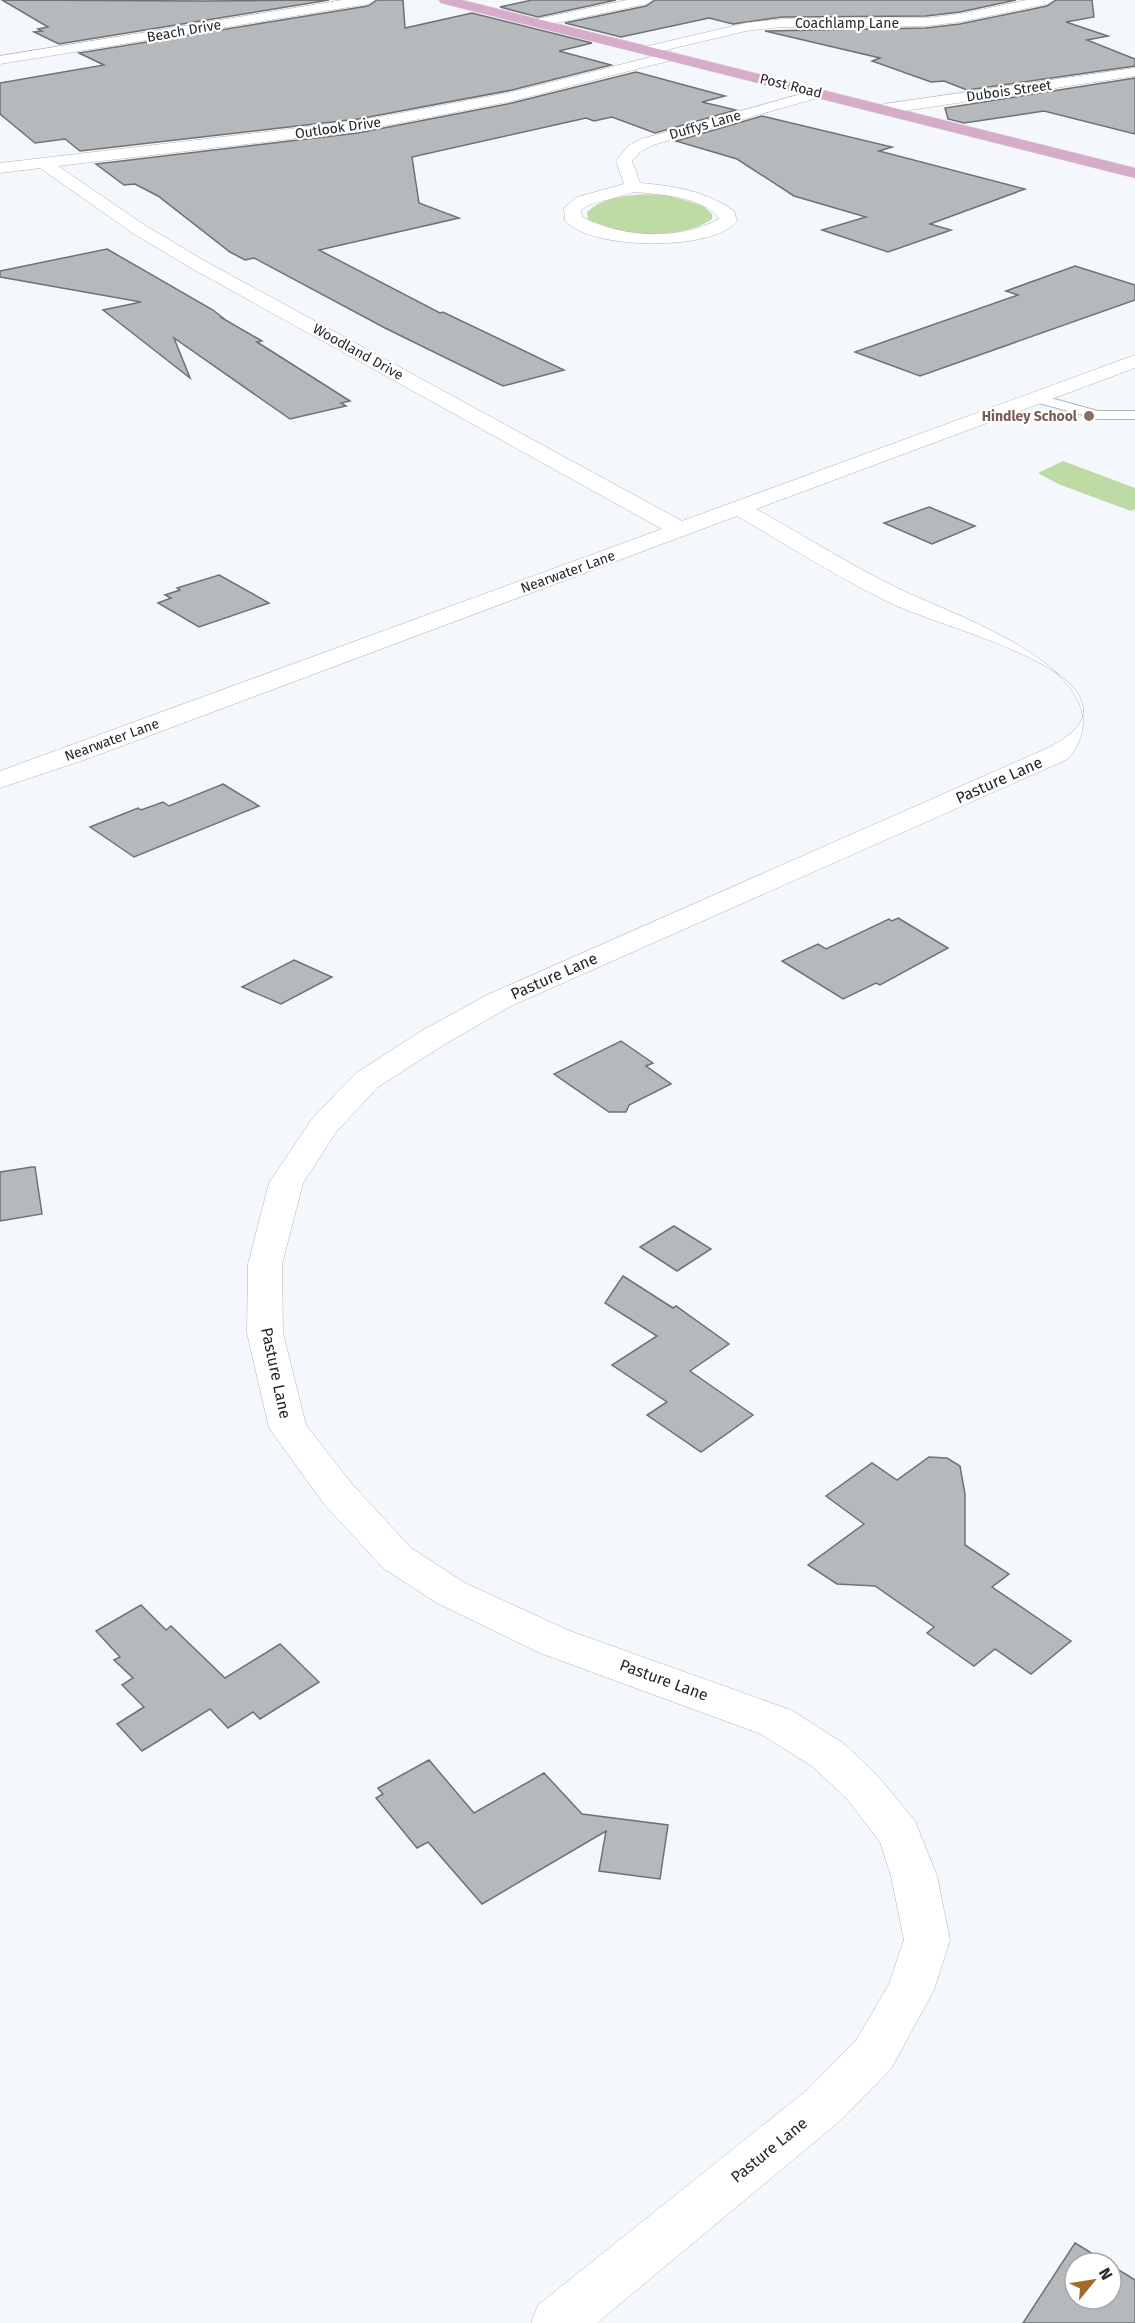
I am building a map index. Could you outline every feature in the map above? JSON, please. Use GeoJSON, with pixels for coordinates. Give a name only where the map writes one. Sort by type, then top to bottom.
{"type":"FeatureCollection","features":[{"type":"Feature","properties":{"kind":"main road","name":"Post Road"},"geometry":{"type":"LineString","coordinates":[[446,0],[1135,173]]}},
{"type":"Feature","properties":{"kind":"street","name":"Beach Drive"},"geometry":{"type":"LineString","coordinates":[[0,60],[368,0]]}},
{"type":"Feature","properties":{"kind":"street"},"geometry":{"type":"LineString","coordinates":[[537,23],[646,0]]}},
{"type":"Feature","properties":{"kind":"street","name":"Coachlamp Lane"},"geometry":{"type":"LineString","coordinates":[[649,50],[746,27],[792,23],[936,21],[1047,0]]}},
{"type":"Feature","properties":{"kind":"street","name":"Outlook Drive"},"geometry":{"type":"LineString","coordinates":[[0,168],[358,126],[483,103],[671,56]]}},
{"type":"Feature","properties":{"kind":"street","name":"Dubois Street"},"geometry":{"type":"LineString","coordinates":[[884,109],[1135,72]]}},
{"type":"Feature","properties":{"kind":"street","name":"Duffys Lane"},"geometry":{"type":"LineString","coordinates":[[634,187],[624,161],[634,149],[668,136],[819,93]]}},
{"type":"Feature","properties":{"kind":"street","name":"Woodland Drive"},"geometry":{"type":"LineString","coordinates":[[42,162],[140,230],[197,264],[681,530]]}},
{"type":"Feature","properties":{"kind":"street"},"geometry":{"type":"LineString","coordinates":[[634,187],[703,198],[728,215],[728,221],[719,228],[698,234],[642,238],[588,229],[574,220],[573,208],[583,201],[634,187]]}},
{"type":"Feature","properties":{"kind":"street","name":"Nearwater Lane"},"geometry":{"type":"LineString","coordinates":[[0,780],[740,509],[1135,361]]}},
{"type":"Feature","properties":{"kind":"street","name":"Pasture Lane"},"geometry":{"type":"LineString","coordinates":[[557,2323],[824,2105],[874,2055],[911,1990],[927,1940],[914,1876],[899,1834],[862,1787],[828,1755],[776,1722],[555,1642],[451,1593],[397,1557],[338,1494],[288,1428],[265,1333],[265,1264],[286,1183],[323,1125],[367,1080],[434,1037],[500,1000],[1059,753],[1083,738],[1094,723],[1097,710],[1091,692],[1078,677],[1062,665],[1034,650],[900,598],[740,509]]}},
{"type":"Feature","properties":{"kind":"lane"},"geometry":{"type":"LineString","coordinates":[[1036,398],[1098,415],[1135,415]]}},
{"type":"Feature","properties":{"kind":"green space"},"geometry":{"type":"Polygon","coordinates":[[[665,194],[703,206],[712,214],[712,219],[685,231],[650,234],[615,230],[588,219],[587,212],[614,198],[665,194]]]}},
{"type":"Feature","properties":{"kind":"green space"},"geometry":{"type":"Polygon","coordinates":[[[1063,461],[1135,488],[1135,509],[1131,511],[1058,484],[1038,473],[1063,461]]]}},
{"type":"Feature","properties":{"kind":"building"},"geometry":{"type":"Polygon","coordinates":[[[2,0],[329,0],[59,44],[34,32],[48,27],[2,0]]]}},
{"type":"Feature","properties":{"kind":"building"},"geometry":{"type":"Polygon","coordinates":[[[377,0],[403,0],[405,28],[472,13],[592,43],[559,51],[611,65],[512,90],[358,119],[80,151],[65,139],[35,143],[0,114],[0,83],[104,65],[79,53],[368,6],[377,0]]]}},
{"type":"Feature","properties":{"kind":"building"},"geometry":{"type":"Polygon","coordinates":[[[532,0],[616,0],[538,17],[500,7],[532,0]]]}},
{"type":"Feature","properties":{"kind":"building"},"geometry":{"type":"Polygon","coordinates":[[[655,0],[1016,0],[960,12],[926,16],[782,17],[733,24],[709,18],[621,37],[565,23],[646,6],[655,0]]]}},
{"type":"Feature","properties":{"kind":"building"},"geometry":{"type":"Polygon","coordinates":[[[1056,0],[1092,0],[1094,17],[1066,22],[1108,36],[1087,40],[1135,59],[1135,66],[967,90],[944,81],[931,82],[872,61],[880,58],[765,31],[926,28],[960,24],[1047,6],[1056,0]]]}},
{"type":"Feature","properties":{"kind":"building"},"geometry":{"type":"Polygon","coordinates":[[[636,72],[725,96],[702,102],[736,110],[655,133],[612,117],[594,121],[586,118],[412,157],[419,203],[459,218],[319,250],[440,313],[443,312],[564,370],[503,386],[385,328],[254,258],[245,260],[230,252],[158,196],[135,184],[124,185],[96,164],[358,133],[512,103],[636,72]]]}},
{"type":"Feature","properties":{"kind":"building"},"geometry":{"type":"Polygon","coordinates":[[[1135,78],[1135,134],[1044,111],[964,123],[948,119],[945,108],[1135,78]]]}},
{"type":"Feature","properties":{"kind":"building"},"geometry":{"type":"Polygon","coordinates":[[[762,116],[892,147],[879,151],[1025,189],[930,224],[951,230],[888,252],[822,230],[866,217],[794,196],[737,159],[676,141],[762,116]]]}},
{"type":"Feature","properties":{"kind":"building"},"geometry":{"type":"Polygon","coordinates":[[[107,249],[213,310],[222,318],[262,341],[257,342],[350,401],[341,403],[346,406],[290,419],[174,338],[190,378],[103,310],[141,302],[0,277],[0,271],[107,249]]]}},
{"type":"Feature","properties":{"kind":"building"},"geometry":{"type":"Polygon","coordinates":[[[1075,266],[1135,285],[1135,300],[920,376],[855,352],[1018,295],[1006,291],[1075,266]]]}},
{"type":"Feature","properties":{"kind":"building"},"geometry":{"type":"Polygon","coordinates":[[[929,507],[975,526],[932,544],[884,523],[929,507]]]}},
{"type":"Feature","properties":{"kind":"building"},"geometry":{"type":"Polygon","coordinates":[[[219,575],[269,603],[199,627],[158,603],[171,598],[165,595],[180,590],[177,588],[219,575]]]}},
{"type":"Feature","properties":{"kind":"building"},"geometry":{"type":"Polygon","coordinates":[[[223,784],[259,806],[134,857],[90,827],[138,808],[141,810],[163,802],[169,806],[223,784]]]}},
{"type":"Feature","properties":{"kind":"building"},"geometry":{"type":"Polygon","coordinates":[[[898,918],[948,948],[880,985],[876,983],[843,999],[782,961],[818,944],[826,949],[889,919],[892,921],[898,918]]]}},
{"type":"Feature","properties":{"kind":"building"},"geometry":{"type":"Polygon","coordinates":[[[294,960],[332,977],[281,1004],[242,987],[294,960]]]}},
{"type":"Feature","properties":{"kind":"building"},"geometry":{"type":"Polygon","coordinates":[[[621,1041],[653,1063],[646,1066],[671,1084],[629,1105],[626,1112],[609,1112],[554,1074],[621,1041]]]}},
{"type":"Feature","properties":{"kind":"building"},"geometry":{"type":"Polygon","coordinates":[[[35,1167],[42,1214],[0,1221],[0,1172],[35,1167]]]}},
{"type":"Feature","properties":{"kind":"building"},"geometry":{"type":"Polygon","coordinates":[[[674,1226],[711,1249],[677,1271],[640,1247],[674,1226]]]}},
{"type":"Feature","properties":{"kind":"building"},"geometry":{"type":"Polygon","coordinates":[[[623,1276],[673,1308],[676,1306],[729,1344],[690,1371],[753,1415],[701,1452],[647,1415],[667,1402],[612,1365],[657,1336],[605,1303],[623,1276]]]}},
{"type":"Feature","properties":{"kind":"building"},"geometry":{"type":"Polygon","coordinates":[[[929,1457],[947,1458],[960,1466],[965,1494],[965,1545],[1009,1574],[992,1587],[1071,1641],[1031,1674],[995,1649],[974,1666],[927,1633],[934,1627],[875,1586],[837,1584],[808,1565],[864,1524],[826,1496],[872,1463],[897,1480],[929,1457]]]}},
{"type":"Feature","properties":{"kind":"building"},"geometry":{"type":"Polygon","coordinates":[[[141,1605],[166,1630],[171,1626],[225,1678],[280,1644],[319,1682],[260,1719],[253,1712],[228,1728],[210,1709],[142,1751],[117,1724],[144,1707],[122,1685],[133,1678],[114,1660],[120,1657],[96,1631],[141,1605]]]}},
{"type":"Feature","properties":{"kind":"building"},"geometry":{"type":"Polygon","coordinates":[[[429,1760],[474,1813],[544,1773],[582,1814],[668,1825],[660,1879],[599,1871],[606,1831],[482,1904],[428,1842],[417,1848],[376,1798],[383,1794],[378,1788],[429,1760]]]}},
{"type":"Feature","properties":{"kind":"building"},"geometry":{"type":"Polygon","coordinates":[[[1075,2243],[1088,2251],[1070,2251],[1075,2243]]]}},
{"type":"Feature","properties":{"kind":"building"},"geometry":{"type":"Polygon","coordinates":[[[1063,2261],[1063,2311],[1123,2311],[1123,2272],[1135,2280],[1135,2323],[1023,2323],[1063,2261]]]}},
{"type":"Feature","properties":{"kind":"place","name":"Hindley School"},"geometry":{"type":"Point","coordinates":[1089,416]}}]}
